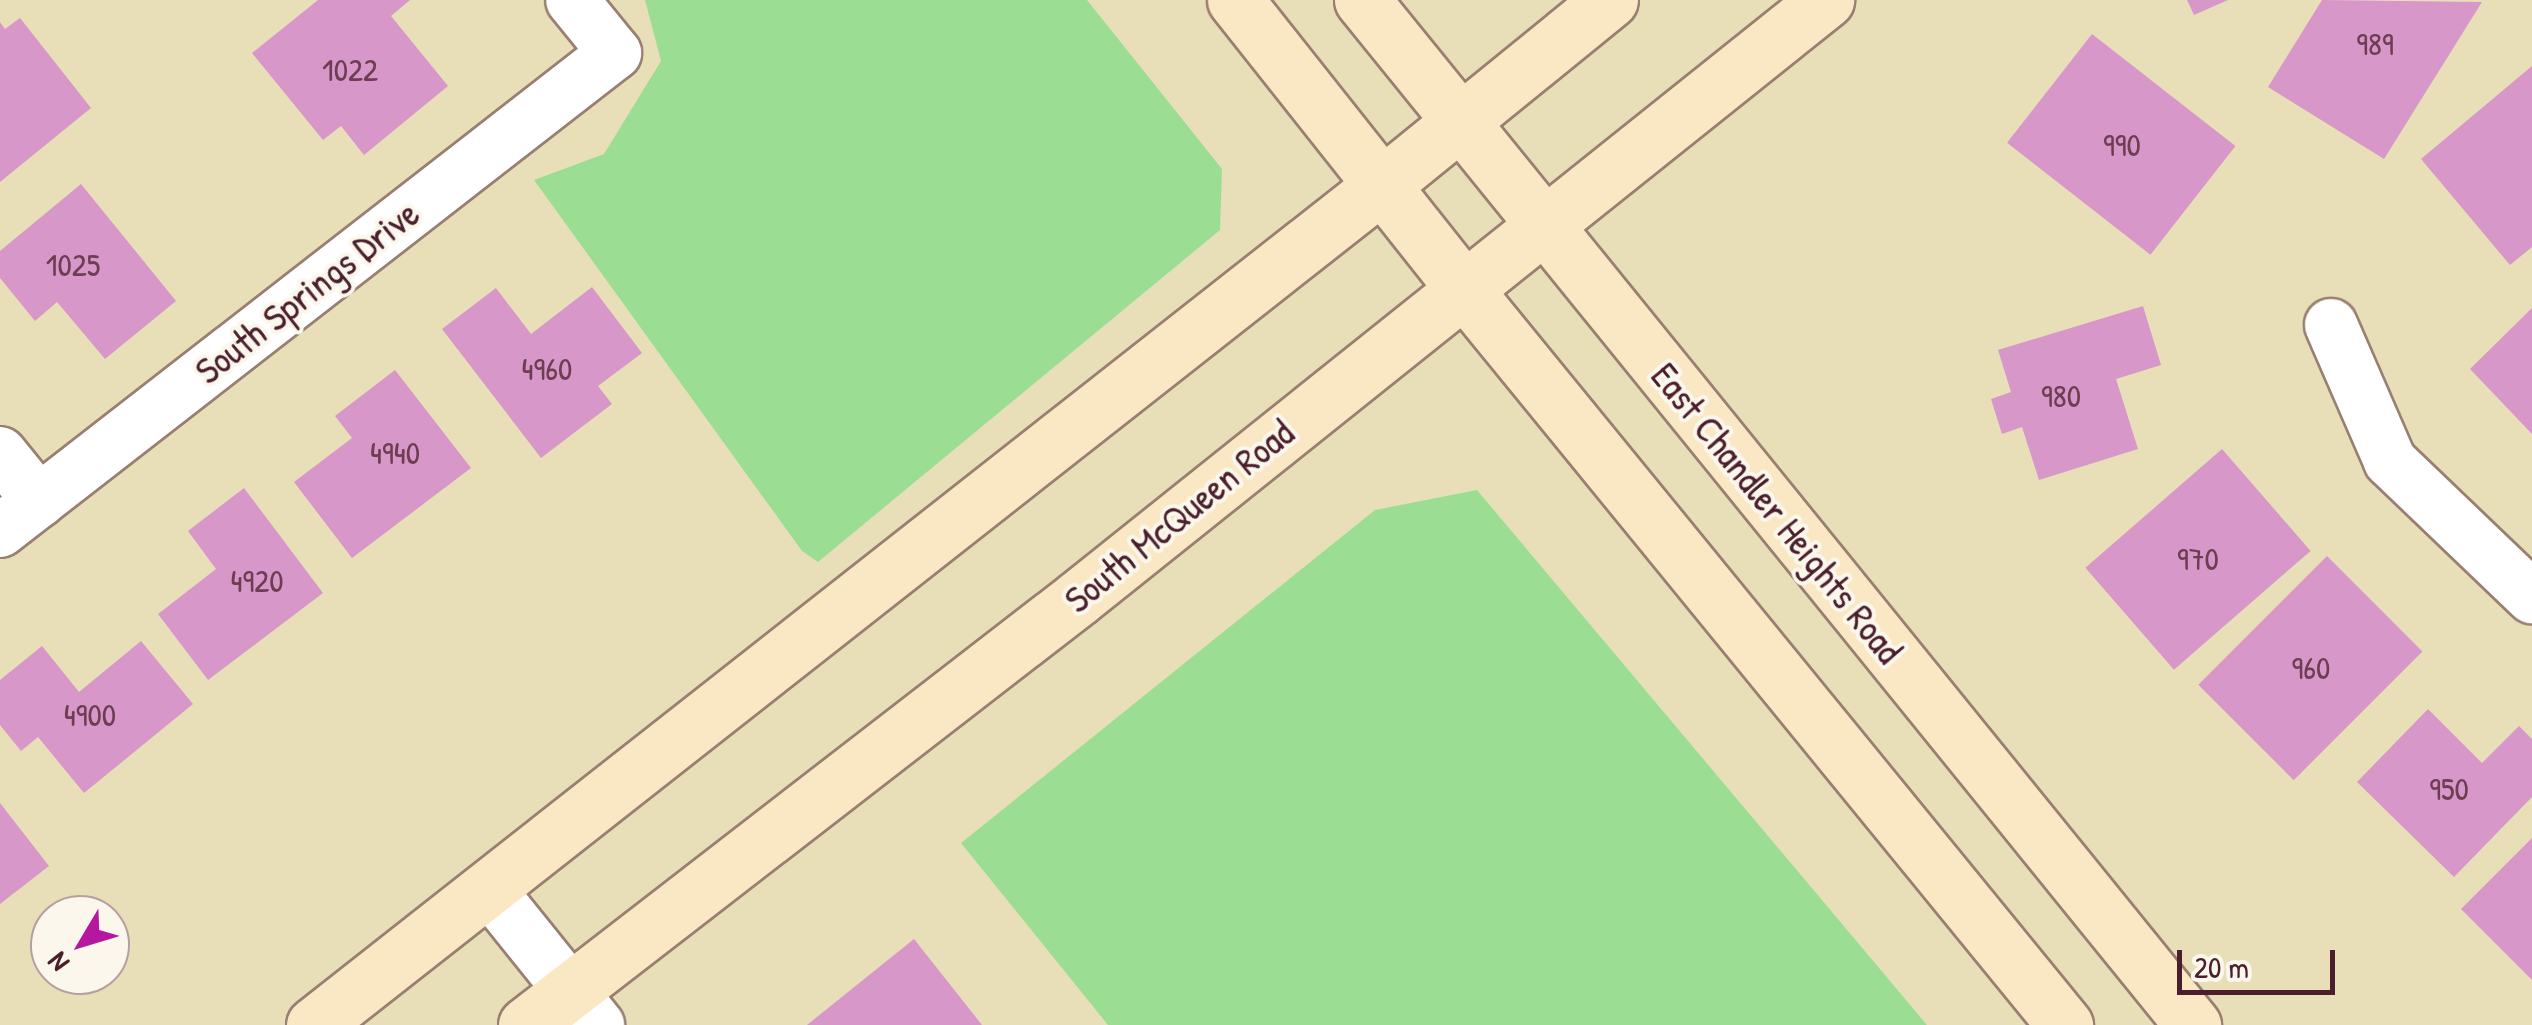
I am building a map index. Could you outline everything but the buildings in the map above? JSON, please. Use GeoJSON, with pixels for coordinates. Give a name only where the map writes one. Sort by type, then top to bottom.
{"type":"FeatureCollection","features":[{"type":"Feature","properties":{"kind":"main road"},"geometry":{"type":"LineString","coordinates":[[1236,0],[1463,288],[2065,1025]]}},
{"type":"Feature","properties":{"kind":"main road","name":"East Chandler Heights Road"},"geometry":{"type":"LineString","coordinates":[[1362,0],[2192,1025]]}},
{"type":"Feature","properties":{"kind":"main road"},"geometry":{"type":"LineString","coordinates":[[314,1025],[1381,186],[1610,0]]}},
{"type":"Feature","properties":{"kind":"main road","name":"South McQueen Road"},"geometry":{"type":"LineString","coordinates":[[526,1025],[584,1008],[1078,598],[1826,0]]}},
{"type":"Feature","properties":{"kind":"street","name":"South Springs Drive"},"geometry":{"type":"LineString","coordinates":[[19,516],[615,53],[572,0]]}},
{"type":"Feature","properties":{"kind":"street"},"geometry":{"type":"LineString","coordinates":[[2331,325],[2390,461],[2532,597]]}},
{"type":"Feature","properties":{"kind":"street"},"geometry":{"type":"LineString","coordinates":[[0,454],[19,516]]}},
{"type":"Feature","properties":{"kind":"street"},"geometry":{"type":"LineString","coordinates":[[488,888],[584,1008]]}},
{"type":"Feature","properties":{"kind":"green space"},"geometry":{"type":"Polygon","coordinates":[[[645,0],[1087,0],[1222,169],[1220,230],[818,562],[802,551],[534,180],[604,154],[661,61],[645,0]]]}},
{"type":"Feature","properties":{"kind":"green space"},"geometry":{"type":"Polygon","coordinates":[[[1477,490],[1927,1025],[1108,1025],[961,843],[1375,510],[1477,490]]]}}]}
